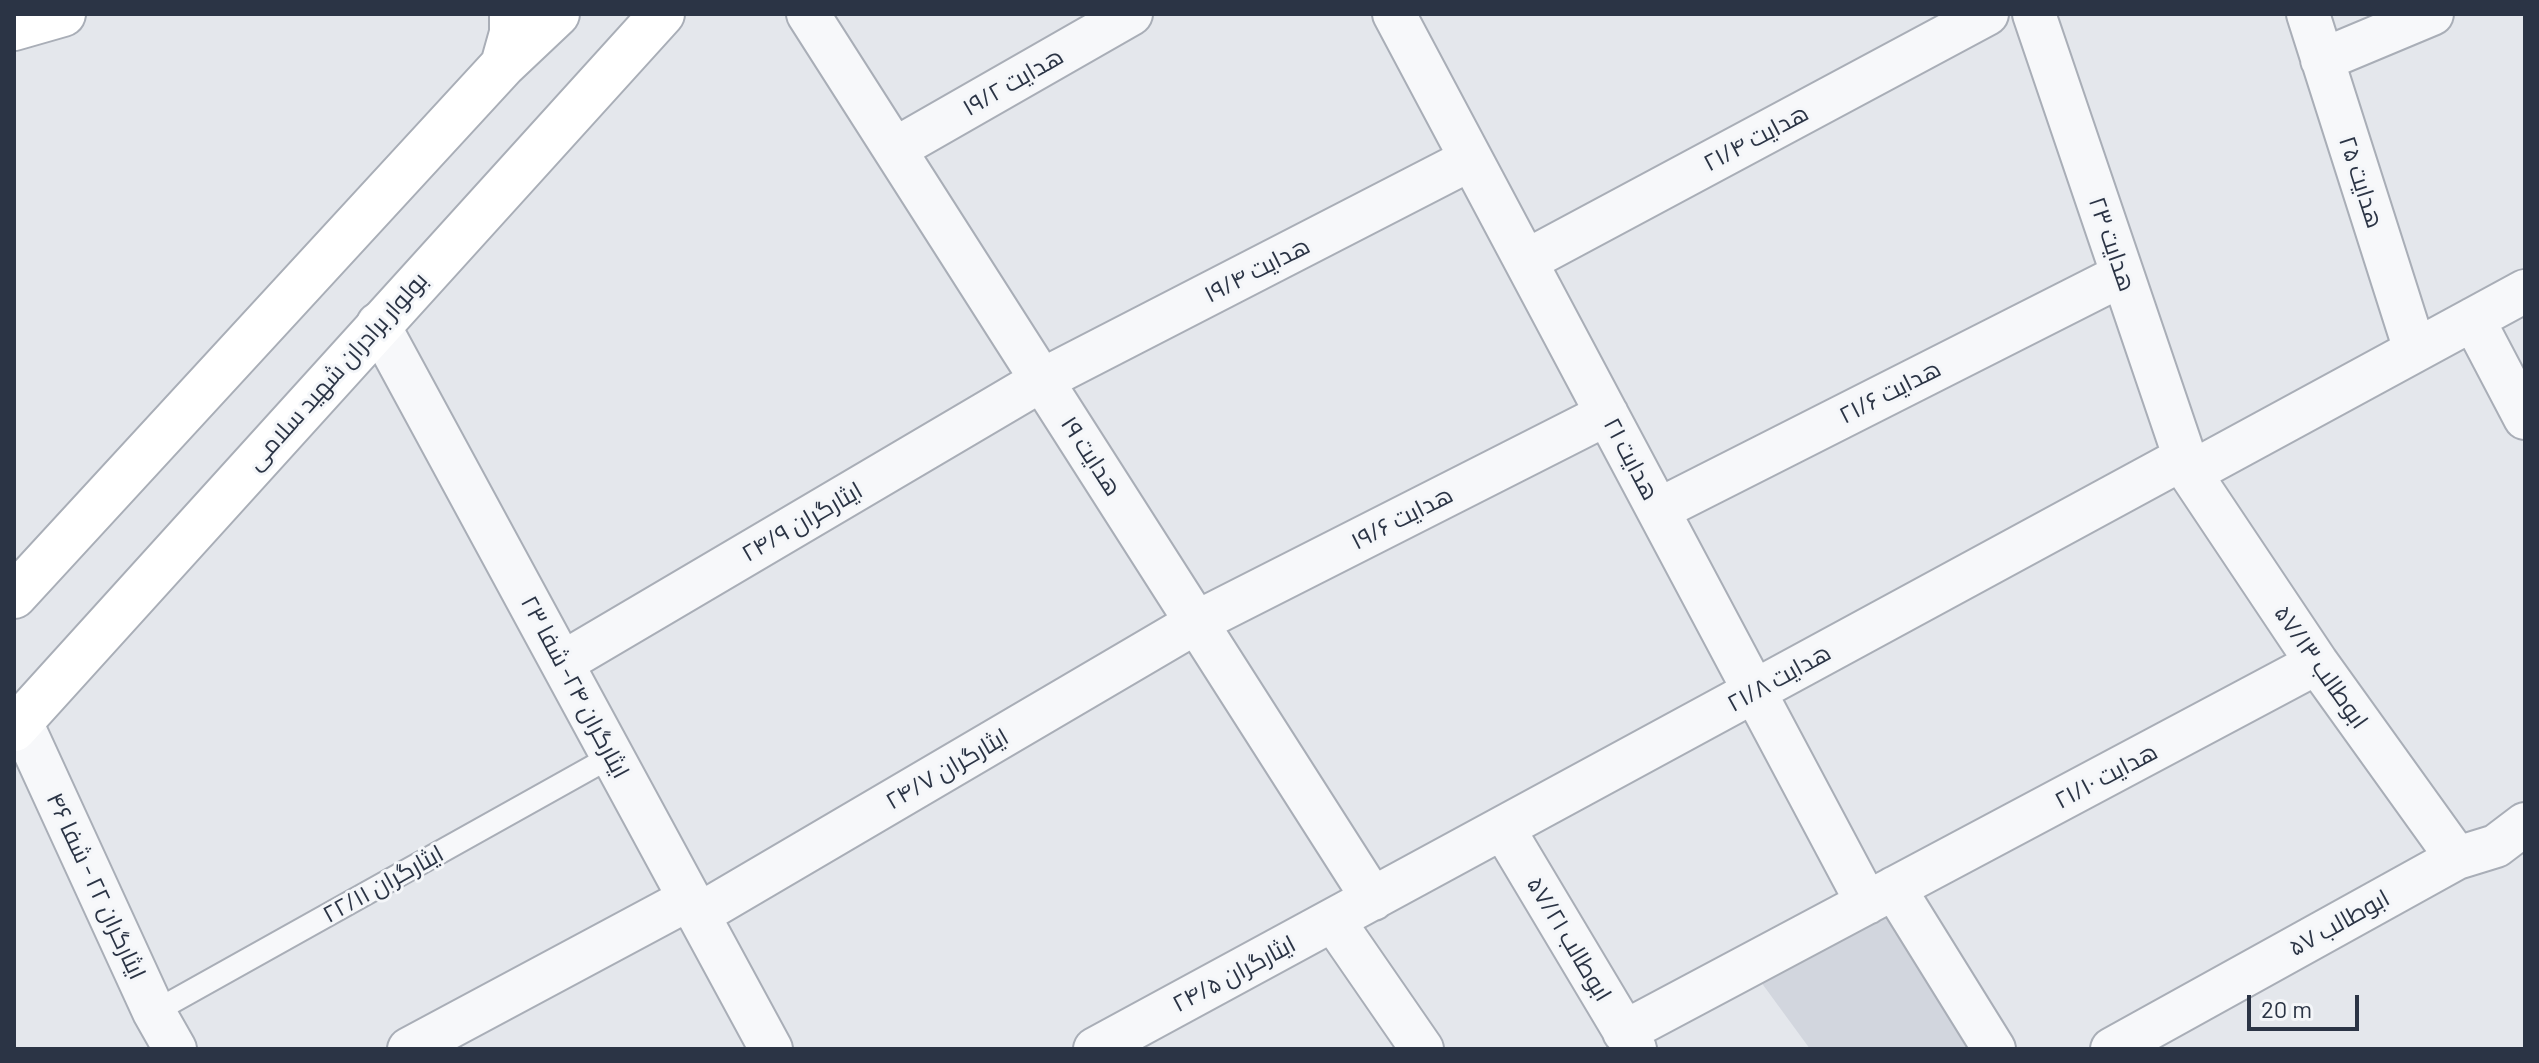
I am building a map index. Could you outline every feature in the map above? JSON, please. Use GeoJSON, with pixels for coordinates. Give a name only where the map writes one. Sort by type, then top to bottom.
{"type":"FeatureCollection","features":[{"type":"Feature","properties":{"kind":"street"},"geometry":{"type":"LineString","coordinates":[[14,28],[63,14]]}},
{"type":"Feature","properties":{"kind":"street"},"geometry":{"type":"LineString","coordinates":[[503,65],[512,33],[512,14]]}},
{"type":"Feature","properties":{"kind":"street"},"geometry":{"type":"LineString","coordinates":[[14,596],[503,65],[557,14]]}},
{"type":"Feature","properties":{"kind":"street","name":"بولوار برادران شهید سلامی"},"geometry":{"type":"LineString","coordinates":[[17,726],[662,14]]}},
{"type":"Feature","properties":{"kind":"street","name":"هدایت ۱۹"},"geometry":{"type":"LineString","coordinates":[[808,14],[1373,899]]}},
{"type":"Feature","properties":{"kind":"street","name":"هدایت ۱۹/۲"},"geometry":{"type":"LineString","coordinates":[[895,149],[1131,14]]}},
{"type":"Feature","properties":{"kind":"street","name":"هدایت ۲۱"},"geometry":{"type":"LineString","coordinates":[[1394,14],[1754,692],[1881,896],[1994,1049]]}},
{"type":"Feature","properties":{"kind":"street","name":"هدایت ۲۱/۴"},"geometry":{"type":"LineString","coordinates":[[1526,261],[1987,14]]}},
{"type":"Feature","properties":{"kind":"street","name":"هدایت ۲۳"},"geometry":{"type":"LineString","coordinates":[[2034,14],[2187,465]]}},
{"type":"Feature","properties":{"kind":"street","name":"هدایت ۲۵"},"geometry":{"type":"LineString","coordinates":[[2308,14],[2415,350]]}},
{"type":"Feature","properties":{"kind":"street"},"geometry":{"type":"LineString","coordinates":[[2322,60],[2432,14]]}},
{"type":"Feature","properties":{"kind":"street","name":"هدایت ۱۹/۴"},"geometry":{"type":"LineString","coordinates":[[1042,380],[1471,159]]}},
{"type":"Feature","properties":{"kind":"street","name":"هدایت ۲۱/۶"},"geometry":{"type":"LineString","coordinates":[[1658,510],[2122,275]]}},
{"type":"Feature","properties":{"kind":"street","name":"هدایت ۲۱/۸"},"geometry":{"type":"LineString","coordinates":[[1373,899],[1754,692],[2525,291]]}},
{"type":"Feature","properties":{"kind":"street"},"geometry":{"type":"LineString","coordinates":[[2473,319],[2525,418]]}},
{"type":"Feature","properties":{"kind":"street","name":"ایثارگران ۲۴- شفا ۲۳"},"geometry":{"type":"LineString","coordinates":[[378,324],[771,1049]]}},
{"type":"Feature","properties":{"kind":"street","name":"ایثارگران ۲۴/۹"},"geometry":{"type":"LineString","coordinates":[[562,663],[1042,380]]}},
{"type":"Feature","properties":{"kind":"street","name":"هدایت ۱۹/۶"},"geometry":{"type":"LineString","coordinates":[[1197,622],[1607,414]]}},
{"type":"Feature","properties":{"kind":"street","name":"ابوطالب ۵۷/۱۳"},"geometry":{"type":"LineString","coordinates":[[2187,465],[2317,663],[2457,858]]}},
{"type":"Feature","properties":{"kind":"street","name":"ایثارگران ۲۴/۷"},"geometry":{"type":"LineString","coordinates":[[409,1049],[694,907],[1197,622]]}},
{"type":"Feature","properties":{"kind":"street","name":"هدایت ۲۱/۱۰"},"geometry":{"type":"LineString","coordinates":[[1630,1041],[1881,896],[2317,663]]}},
{"type":"Feature","properties":{"kind":"street","name":"ایثارگران ۲۲ - شفا ۴۶"},"geometry":{"type":"LineString","coordinates":[[17,726],[154,1012],[175,1049]]}},
{"type":"Feature","properties":{"kind":"street","name":"ابوطالب ۵۷"},"geometry":{"type":"LineString","coordinates":[[2112,1049],[2457,858],[2496,846],[2525,824]]}},
{"type":"Feature","properties":{"kind":"street","name":"ابوطالب ۵۷/۲۱"},"geometry":{"type":"LineString","coordinates":[[1503,828],[1630,1041]]}},
{"type":"Feature","properties":{"kind":"street","name":"ایثارگران ۲۴/۵"},"geometry":{"type":"LineString","coordinates":[[1095,1049],[1373,899]]}},
{"type":"Feature","properties":{"kind":"street"},"geometry":{"type":"LineString","coordinates":[[1333,920],[1422,1049]]}},
{"type":"Feature","properties":{"kind":"lane","name":"ایثارگران ۲۲/۱۱"},"geometry":{"type":"LineString","coordinates":[[154,1012],[612,756]]}},
{"type":"Feature","properties":{"kind":"shaded area"},"geometry":{"type":"Polygon","coordinates":[[[1894,911],[1984,1049],[1810,1049],[1758,978],[1894,911]]]}}]}
